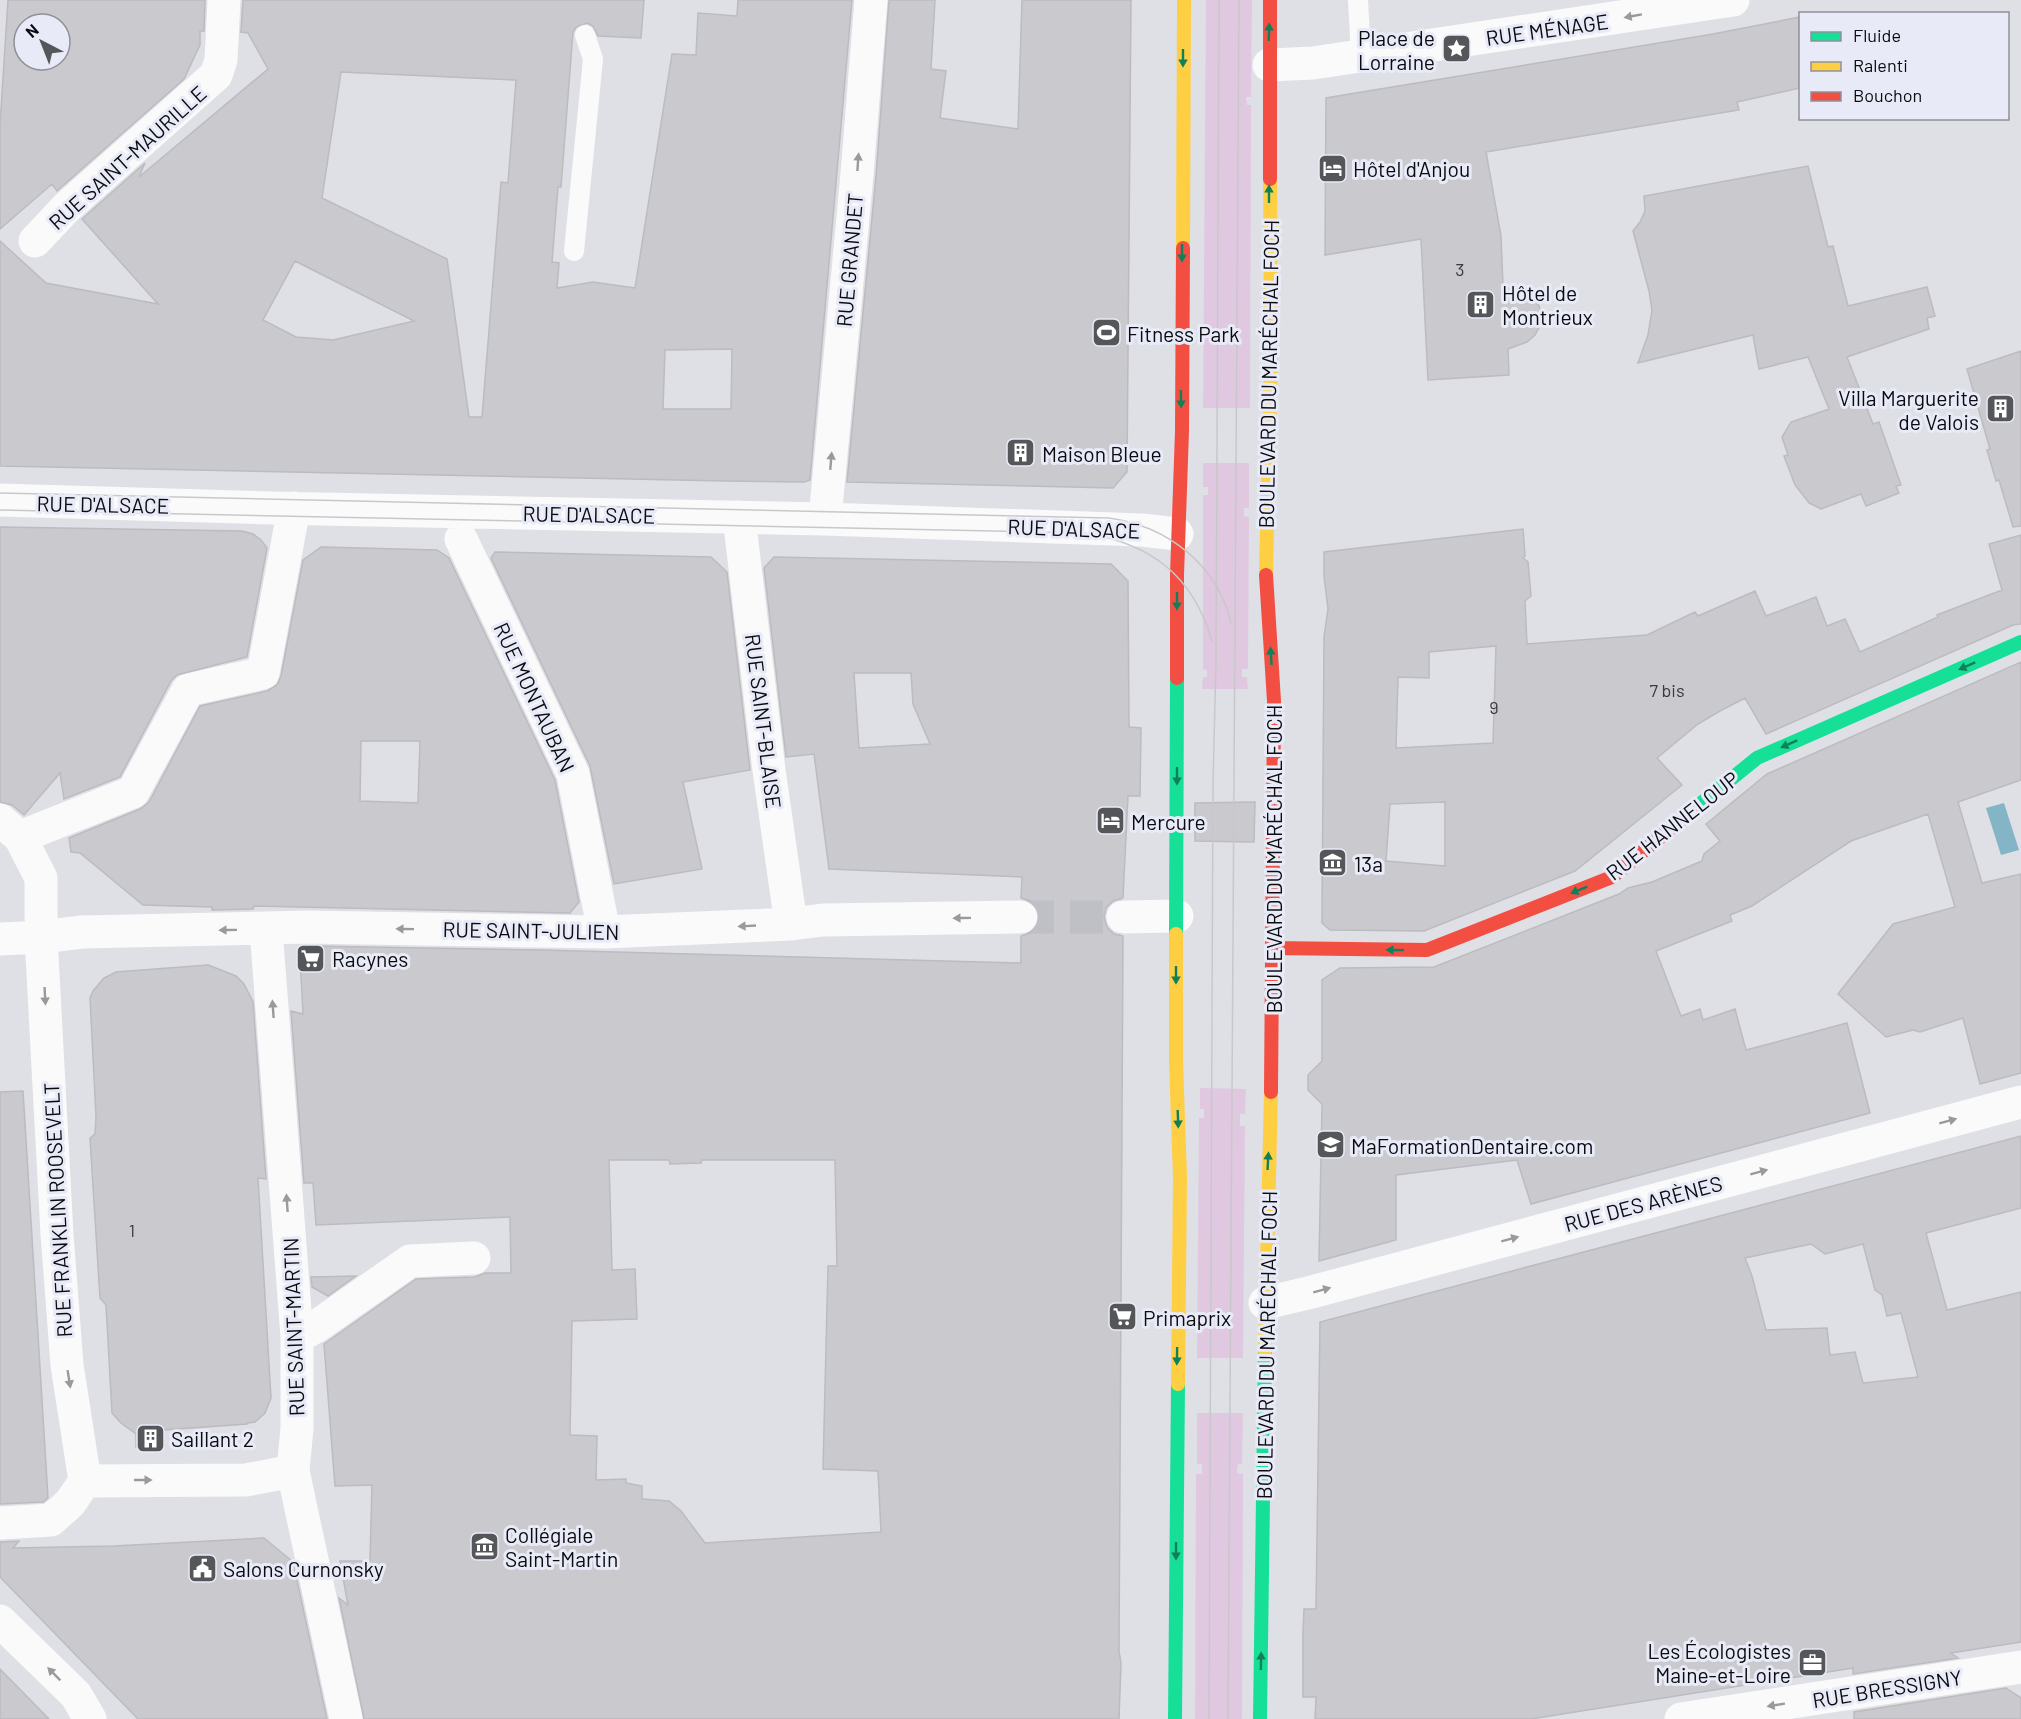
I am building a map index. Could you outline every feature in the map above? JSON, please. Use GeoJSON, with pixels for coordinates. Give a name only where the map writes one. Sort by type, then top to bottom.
{"type":"FeatureCollection","features":[{"type":"Feature","properties":{"kind":"main road"},"geometry":{"type":"LineString","coordinates":[[1175,1719],[1180,1178],[1176,1061],[1177,534],[1182,431],[1184,0]]}},
{"type":"Feature","properties":{"kind":"main road","name":"BOULEVARD DU MARÉCHAL FOCH"},"geometry":{"type":"LineString","coordinates":[[1260,1719],[1265,1303],[1272,1083],[1274,715],[1266,585],[1270,357],[1270,0]]}},
{"type":"Feature","properties":{"kind":"main road","name":"RUE HANNELOUP"},"geometry":{"type":"LineString","coordinates":[[1272,948],[1427,950],[1612,877],[1757,758],[2021,642]]}},
{"type":"Feature","properties":{"kind":"street","name":"RUE SAINT-MAURILLE"},"geometry":{"type":"LineString","coordinates":[[35,241],[67,207],[216,75],[221,60],[224,0]]}},
{"type":"Feature","properties":{"kind":"street","name":"RUE GRANDET"},"geometry":{"type":"LineString","coordinates":[[825,519],[871,0]]}},
{"type":"Feature","properties":{"kind":"street","name":"RUE MÉNAGE"},"geometry":{"type":"LineString","coordinates":[[1269,64],[1313,63],[1361,56],[1594,11],[1733,0]]}},
{"type":"Feature","properties":{"kind":"street","name":"RUE D'ALSACE"},"geometry":{"type":"LineString","coordinates":[[0,500],[825,519],[1142,530],[1177,534]]}},
{"type":"Feature","properties":{"kind":"street"},"geometry":{"type":"LineString","coordinates":[[10,829],[133,792],[188,690],[263,673],[294,508]]}},
{"type":"Feature","properties":{"kind":"street","name":"RUE SAINT-BLAISE"},"geometry":{"type":"LineString","coordinates":[[739,517],[769,770],[791,924]]}},
{"type":"Feature","properties":{"kind":"street","name":"RUE MONTAUBAN"},"geometry":{"type":"LineString","coordinates":[[461,539],[573,774],[604,932]]}},
{"type":"Feature","properties":{"kind":"street","name":"RUE FRANKLIN ROOSEVELT"},"geometry":{"type":"LineString","coordinates":[[10,829],[41,878],[41,927],[57,1234],[67,1365],[85,1480]]}},
{"type":"Feature","properties":{"kind":"street"},"geometry":{"type":"LineString","coordinates":[[1123,917],[1177,916]]}},
{"type":"Feature","properties":{"kind":"street","name":"RUE SAINT-JULIEN"},"geometry":{"type":"LineString","coordinates":[[0,939],[41,927],[82,932],[307,927],[604,932],[791,924],[824,920],[1021,917]]}},
{"type":"Feature","properties":{"kind":"street","name":"RUE SAINT-MARTIN"},"geometry":{"type":"LineString","coordinates":[[267,929],[297,1337],[297,1428],[293,1471],[346,1719]]}},
{"type":"Feature","properties":{"kind":"street","name":"RUE DES ARÈNES"},"geometry":{"type":"LineString","coordinates":[[1265,1303],[2021,1102]]}},
{"type":"Feature","properties":{"kind":"street"},"geometry":{"type":"LineString","coordinates":[[297,1337],[317,1326],[410,1261],[474,1258]]}},
{"type":"Feature","properties":{"kind":"street"},"geometry":{"type":"LineString","coordinates":[[0,1523],[51,1520],[70,1503],[85,1480],[246,1480],[293,1471]]}},
{"type":"Feature","properties":{"kind":"street"},"geometry":{"type":"LineString","coordinates":[[0,1621],[76,1695],[90,1719]]}},
{"type":"Feature","properties":{"kind":"street","name":"RUE BRESSIGNY"},"geometry":{"type":"LineString","coordinates":[[1681,1719],[2021,1667]]}},
{"type":"Feature","properties":{"kind":"lane"},"geometry":{"type":"LineString","coordinates":[[1358,0],[1361,56]]}},
{"type":"Feature","properties":{"kind":"lane"},"geometry":{"type":"LineString","coordinates":[[574,251],[593,59],[585,35]]}},
{"type":"Feature","properties":{"kind":"shaded area"},"geometry":{"type":"Polygon","coordinates":[[[1206,0],[1252,0],[1251,97],[1246,97],[1247,105],[1251,105],[1250,408],[1203,408],[1206,0]]]}},
{"type":"Feature","properties":{"kind":"shaded area"},"geometry":{"type":"Polygon","coordinates":[[[1203,463],[1249,463],[1249,508],[1244,508],[1244,516],[1249,517],[1248,669],[1242,669],[1242,677],[1247,677],[1248,689],[1202,689],[1203,677],[1207,677],[1207,670],[1203,669],[1203,495],[1208,495],[1208,487],[1203,487],[1203,463]]]}},
{"type":"Feature","properties":{"kind":"shaded area"},"geometry":{"type":"Polygon","coordinates":[[[1200,1088],[1246,1089],[1245,1114],[1240,1114],[1240,1126],[1245,1126],[1243,1358],[1197,1358],[1199,1118],[1204,1118],[1204,1109],[1200,1109],[1200,1088]]]}},
{"type":"Feature","properties":{"kind":"shaded area"},"geometry":{"type":"Polygon","coordinates":[[[1197,1413],[1243,1413],[1242,1464],[1238,1464],[1237,1473],[1243,1474],[1242,1719],[1195,1719],[1196,1474],[1202,1474],[1202,1464],[1197,1464],[1197,1413]]]}},
{"type":"Feature","properties":{"kind":"water"},"geometry":{"type":"Polygon","coordinates":[[[2004,803],[2019,850],[2001,855],[1986,808],[2004,803]]]}},
{"type":"Feature","properties":{"kind":"building"},"geometry":{"type":"Polygon","coordinates":[[[8,0],[205,0],[204,31],[200,31],[200,45],[184,79],[57,191],[52,184],[0,229],[0,125],[8,0]]]}},
{"type":"Feature","properties":{"kind":"building"},"geometry":{"type":"Polygon","coordinates":[[[243,0],[644,0],[641,38],[598,36],[593,26],[587,23],[576,27],[573,32],[561,187],[558,187],[552,262],[559,263],[557,288],[593,282],[635,288],[672,54],[696,55],[698,13],[737,16],[738,0],[852,0],[810,480],[804,482],[725,481],[0,466],[0,241],[46,283],[158,304],[82,219],[145,163],[139,177],[268,69],[248,33],[241,32],[243,0]],[[341,72],[322,198],[447,259],[469,417],[482,417],[501,182],[508,183],[516,80],[341,72]],[[295,261],[263,320],[296,337],[333,340],[414,321],[295,261]],[[732,349],[665,350],[663,409],[731,409],[732,349]]]}},
{"type":"Feature","properties":{"kind":"building"},"geometry":{"type":"Polygon","coordinates":[[[889,0],[935,0],[931,69],[946,71],[940,118],[1018,129],[1022,0],[1131,0],[1127,472],[1113,488],[847,482],[876,176],[889,0]]]}},
{"type":"Feature","properties":{"kind":"building"},"geometry":{"type":"Polygon","coordinates":[[[1799,17],[1799,88],[1737,102],[1739,110],[1486,152],[1501,236],[1503,286],[1529,295],[1539,306],[1542,316],[1540,326],[1527,342],[1508,349],[1509,375],[1428,380],[1421,239],[1325,255],[1326,98],[1713,34],[1799,17]]]}},
{"type":"Feature","properties":{"kind":"building"},"geometry":{"type":"Polygon","coordinates":[[[1808,166],[1828,247],[1833,246],[1848,306],[1927,287],[1935,316],[1927,318],[1929,329],[1847,357],[1873,424],[1879,422],[1901,485],[1896,486],[1899,493],[1866,506],[1861,494],[1821,509],[1809,503],[1795,485],[1784,456],[1788,455],[1782,437],[1791,422],[1829,409],[1808,357],[1759,369],[1753,335],[1638,363],[1648,335],[1652,310],[1633,231],[1645,211],[1644,196],[1808,166]]]}},
{"type":"Feature","properties":{"kind":"building","name":"Villa Marguerite de Valois"},"geometry":{"type":"Polygon","coordinates":[[[2021,351],[2021,526],[2013,527],[1999,480],[1996,481],[1987,450],[1990,449],[1967,369],[2021,351]]]}},
{"type":"Feature","properties":{"kind":"building"},"geometry":{"type":"Polygon","coordinates":[[[0,527],[242,531],[253,534],[267,548],[247,657],[177,675],[171,681],[120,777],[64,799],[60,773],[24,815],[12,805],[0,802],[0,527]]]}},
{"type":"Feature","properties":{"kind":"building"},"geometry":{"type":"Polygon","coordinates":[[[1523,529],[1525,556],[1523,558],[1528,562],[1531,596],[1525,601],[1527,644],[1647,635],[1695,612],[1698,616],[1755,591],[1766,616],[1816,597],[1827,626],[1845,619],[1860,652],[1938,617],[1937,615],[2002,590],[1989,544],[2021,535],[2021,624],[2013,625],[1766,734],[1745,698],[1720,711],[1698,724],[1657,758],[1682,785],[1575,871],[1424,931],[1330,930],[1322,923],[1324,637],[1328,609],[1324,552],[1523,529]],[[1496,646],[1429,652],[1429,678],[1398,677],[1396,748],[1493,743],[1496,646]],[[1445,802],[1390,804],[1386,861],[1445,866],[1445,802]]]}},
{"type":"Feature","properties":{"kind":"building"},"geometry":{"type":"Polygon","coordinates":[[[321,547],[437,550],[449,558],[555,780],[579,902],[570,913],[254,906],[253,909],[212,910],[212,907],[143,905],[80,853],[71,852],[69,838],[140,809],[149,802],[200,706],[267,691],[277,685],[281,676],[303,560],[321,547]],[[361,741],[360,801],[418,803],[420,741],[361,741]]]}},
{"type":"Feature","properties":{"kind":"building"},"geometry":{"type":"Polygon","coordinates":[[[495,552],[711,557],[727,572],[750,770],[683,782],[702,869],[614,884],[590,766],[491,558],[495,552]]]}},
{"type":"Feature","properties":{"kind":"building"},"geometry":{"type":"Polygon","coordinates":[[[774,557],[1111,564],[1128,581],[1129,727],[1141,728],[1140,796],[1128,796],[1123,898],[1113,901],[1106,908],[1104,917],[1107,927],[1114,934],[1123,936],[1119,1719],[364,1719],[339,1598],[348,1605],[340,1561],[370,1561],[372,1485],[335,1486],[324,1344],[416,1279],[511,1273],[510,1217],[316,1225],[313,1183],[304,1183],[291,1011],[303,1014],[300,957],[311,946],[1021,963],[1021,936],[1031,933],[1038,926],[1040,916],[1037,908],[1031,901],[1021,898],[1022,877],[829,869],[814,754],[786,757],[764,568],[774,557]],[[854,673],[859,748],[930,744],[913,704],[911,673],[854,673]],[[609,1160],[612,1270],[635,1269],[637,1319],[572,1321],[570,1435],[597,1436],[596,1480],[626,1479],[626,1483],[642,1486],[642,1499],[669,1501],[681,1511],[705,1543],[881,1532],[878,1471],[823,1469],[828,1266],[837,1266],[835,1160],[702,1160],[701,1163],[670,1164],[669,1160],[609,1160]]]}},
{"type":"Feature","properties":{"kind":"building"},"geometry":{"type":"Polygon","coordinates":[[[2021,662],[2021,780],[1958,802],[1982,883],[2021,874],[2021,1073],[1980,1084],[1963,1018],[1920,1032],[1913,1030],[1886,1037],[1838,994],[1893,924],[1955,907],[1928,814],[1851,841],[1752,906],[1730,915],[1732,921],[1656,951],[1681,1016],[1700,1009],[1703,1020],[1735,1009],[1746,1050],[1847,1023],[1870,1113],[1531,1204],[1517,1160],[1396,1175],[1396,1240],[1319,1261],[1322,1104],[1308,1090],[1308,1075],[1322,1061],[1322,980],[1340,968],[1434,967],[1619,894],[1628,888],[1652,882],[1702,861],[1704,854],[1720,841],[1706,824],[1767,774],[2021,662]]]}},
{"type":"Feature","properties":{"kind":"building"},"geometry":{"type":"Polygon","coordinates":[[[1255,802],[1254,842],[1195,841],[1195,803],[1255,802]]]}},
{"type":"Feature","properties":{"kind":"building"},"geometry":{"type":"Polygon","coordinates":[[[208,965],[236,976],[244,984],[253,1002],[266,1179],[258,1178],[271,1398],[265,1413],[255,1422],[163,1430],[164,1446],[136,1447],[136,1434],[112,1413],[106,1305],[100,1298],[90,1138],[95,1134],[96,1117],[90,998],[104,978],[116,972],[208,965]]]}},
{"type":"Feature","properties":{"kind":"building"},"geometry":{"type":"Polygon","coordinates":[[[23,1091],[48,1498],[43,1502],[0,1504],[0,1092],[23,1091]]]}},
{"type":"Feature","properties":{"kind":"building"},"geometry":{"type":"Polygon","coordinates":[[[2021,1136],[2021,1208],[1926,1233],[1947,1310],[2021,1292],[2021,1642],[1951,1653],[1958,1658],[1853,1674],[1853,1668],[1531,1719],[1315,1719],[1316,1697],[1303,1697],[1303,1633],[1304,1609],[1316,1609],[1320,1322],[2021,1136]],[[1811,1244],[1745,1258],[1766,1330],[1827,1328],[1830,1355],[1855,1352],[1863,1383],[1918,1377],[1901,1313],[1887,1316],[1882,1295],[1875,1290],[1863,1244],[1825,1254],[1811,1244]]]}},
{"type":"Feature","properties":{"kind":"building"},"geometry":{"type":"Polygon","coordinates":[[[356,1276],[328,1296],[312,1287],[311,1277],[356,1276]]]}},
{"type":"Feature","properties":{"kind":"building"},"geometry":{"type":"Polygon","coordinates":[[[264,1538],[293,1562],[327,1719],[138,1719],[0,1577],[0,1542],[19,1541],[13,1548],[114,1546],[264,1538]]]}},
{"type":"Feature","properties":{"kind":"building"},"geometry":{"type":"Polygon","coordinates":[[[0,1669],[49,1719],[0,1719],[0,1669]]]}},
{"type":"Feature","properties":{"kind":"building"},"geometry":{"type":"Polygon","coordinates":[[[2006,1688],[2021,1698],[2021,1719],[1854,1719],[1854,1712],[2006,1688]]]}},
{"type":"Feature","properties":{"kind":"tunnel"},"geometry":{"type":"LineString","coordinates":[[1021,917],[1123,917]]}},
{"type":"Feature","properties":{"kind":"tram line"},"geometry":{"type":"LineString","coordinates":[[1209,1719],[1219,0]]}},
{"type":"Feature","properties":{"kind":"tram line"},"geometry":{"type":"LineString","coordinates":[[1228,1719],[1239,0]]}},
{"type":"Feature","properties":{"kind":"tram line"},"geometry":{"type":"LineString","coordinates":[[0,493],[1109,518],[1151,529],[1187,551],[1214,583],[1231,623]]}},
{"type":"Feature","properties":{"kind":"tram line"},"geometry":{"type":"LineString","coordinates":[[0,510],[1084,533],[1129,545],[1166,566],[1181,580],[1193,598],[1204,618],[1212,641]]}},
{"type":"Feature","properties":{"kind":"traffic: fast"},"geometry":{"type":"LineString","coordinates":[[1694,809],[1757,758],[2021,642]]}},
{"type":"Feature","properties":{"kind":"traffic: fast"},"geometry":{"type":"LineString","coordinates":[[1176,934],[1177,678]]}},
{"type":"Feature","properties":{"kind":"traffic: fast"},"geometry":{"type":"LineString","coordinates":[[1260,1719],[1265,1351]]}},
{"type":"Feature","properties":{"kind":"traffic: fast"},"geometry":{"type":"LineString","coordinates":[[1175,1719],[1178,1384]]}},
{"type":"Feature","properties":{"kind":"traffic: slow"},"geometry":{"type":"LineString","coordinates":[[1183,248],[1184,0]]}},
{"type":"Feature","properties":{"kind":"traffic: slow"},"geometry":{"type":"LineString","coordinates":[[1266,575],[1271,357],[1270,179]]}},
{"type":"Feature","properties":{"kind":"traffic: slow"},"geometry":{"type":"LineString","coordinates":[[1176,934],[1176,1061],[1180,1178],[1178,1384]]}},
{"type":"Feature","properties":{"kind":"traffic: slow"},"geometry":{"type":"LineString","coordinates":[[1265,1351],[1271,1092]]}},
{"type":"Feature","properties":{"kind":"traffic: jam"},"geometry":{"type":"LineString","coordinates":[[1270,0],[1270,179]]}},
{"type":"Feature","properties":{"kind":"traffic: jam"},"geometry":{"type":"LineString","coordinates":[[1177,678],[1183,248]]}},
{"type":"Feature","properties":{"kind":"traffic: jam"},"geometry":{"type":"LineString","coordinates":[[1266,575],[1274,701],[1271,1092]]}},
{"type":"Feature","properties":{"kind":"traffic: jam"},"geometry":{"type":"LineString","coordinates":[[1272,948],[1427,950],[1612,877],[1694,809]]}},
{"type":"Feature","properties":{"kind":"place","name":"Place de Lorraine"},"geometry":{"type":"Point","coordinates":[1456,49]}},
{"type":"Feature","properties":{"kind":"place","name":"Hôtel d'Anjou"},"geometry":{"type":"Point","coordinates":[1332,168]}},
{"type":"Feature","properties":{"kind":"place","name":"Hôtel de Montrieux"},"geometry":{"type":"Point","coordinates":[1481,304]}},
{"type":"Feature","properties":{"kind":"place","name":"Fitness Park"},"geometry":{"type":"Point","coordinates":[1106,333]}},
{"type":"Feature","properties":{"kind":"place","name":"Villa Marguerite de Valois"},"geometry":{"type":"Point","coordinates":[2000,409]}},
{"type":"Feature","properties":{"kind":"place","name":"Maison Bleue"},"geometry":{"type":"Point","coordinates":[1021,453]}},
{"type":"Feature","properties":{"kind":"place","name":"Mercure"},"geometry":{"type":"Point","coordinates":[1110,821]}},
{"type":"Feature","properties":{"kind":"place","name":"13a"},"geometry":{"type":"Point","coordinates":[1333,863]}},
{"type":"Feature","properties":{"kind":"place","name":"Racynes"},"geometry":{"type":"Point","coordinates":[311,958]}},
{"type":"Feature","properties":{"kind":"place","name":"MaFormationDentaire.com"},"geometry":{"type":"Point","coordinates":[1330,1145]}},
{"type":"Feature","properties":{"kind":"place","name":"Primaprix"},"geometry":{"type":"Point","coordinates":[1122,1317]}},
{"type":"Feature","properties":{"kind":"place","name":"Saillant 2"},"geometry":{"type":"Point","coordinates":[150,1438]}},
{"type":"Feature","properties":{"kind":"place","name":"Collégiale Saint-Martin"},"geometry":{"type":"Point","coordinates":[484,1546]}},
{"type":"Feature","properties":{"kind":"place","name":"Salons Curnonsky"},"geometry":{"type":"Point","coordinates":[202,1568]}},
{"type":"Feature","properties":{"kind":"place","name":"Les Écologistes Maine-et-Loire"},"geometry":{"type":"Point","coordinates":[1812,1662]}}]}
